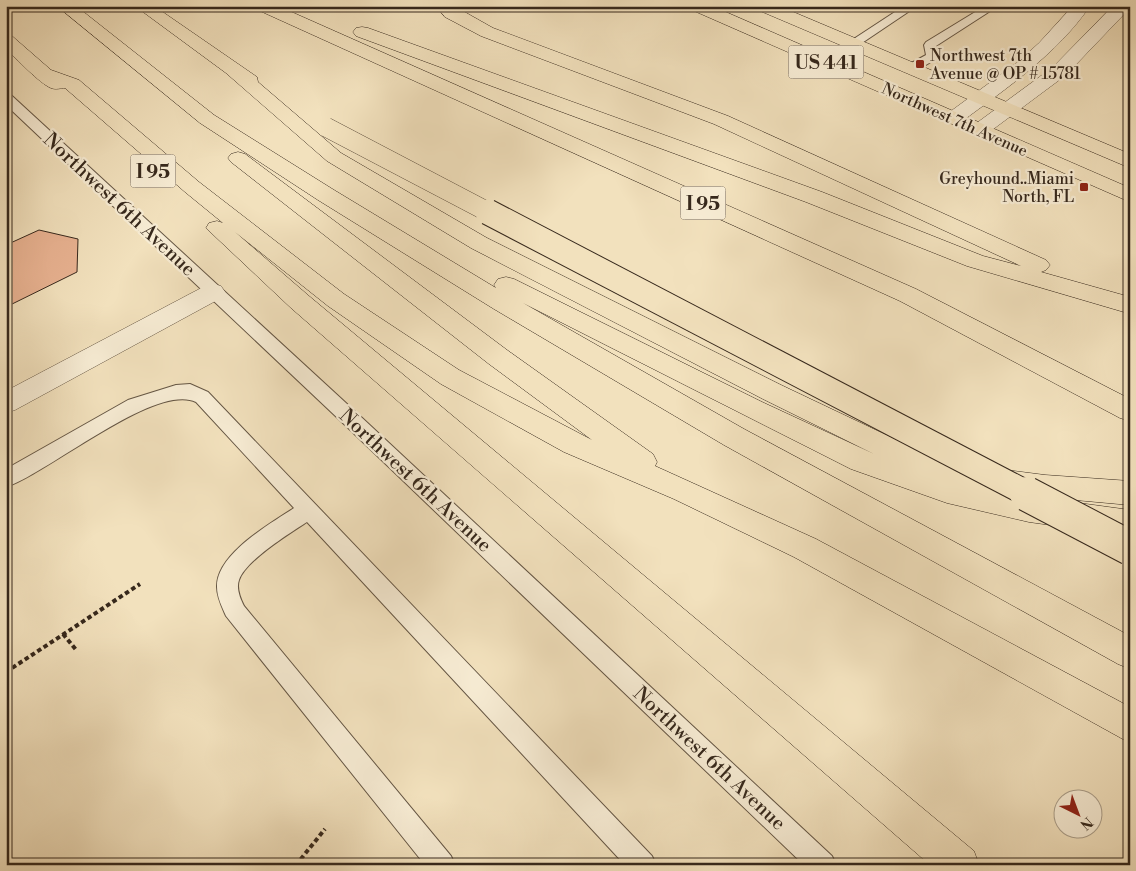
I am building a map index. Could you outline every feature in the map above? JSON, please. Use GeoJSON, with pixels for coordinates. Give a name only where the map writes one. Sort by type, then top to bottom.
{"type":"FeatureCollection","features":[{"type":"Feature","properties":{"kind":"main road"},"geometry":{"type":"LineString","coordinates":[[50,6],[188,120],[498,357],[684,491]]}},
{"type":"Feature","properties":{"kind":"main road"},"geometry":{"type":"LineString","coordinates":[[65,6],[207,119],[326,195],[504,303],[734,436],[1130,653]]}},
{"type":"Feature","properties":{"kind":"main road"},"geometry":{"type":"LineString","coordinates":[[143,6],[235,72],[326,127],[1130,548]]}},
{"type":"Feature","properties":{"kind":"main road"},"geometry":{"type":"LineString","coordinates":[[444,6],[451,13],[487,32],[721,120],[1127,306]]}},
{"type":"Feature","properties":{"kind":"main road","name":"Northwest 7th Avenue"},"geometry":{"type":"LineString","coordinates":[[698,6],[1130,196]]}},
{"type":"Feature","properties":{"kind":"main road","name":"Northwest 7th Avenue"},"geometry":{"type":"LineString","coordinates":[[764,6],[1130,162]]}},
{"type":"Feature","properties":{"kind":"main road"},"geometry":{"type":"LineString","coordinates":[[267,8],[330,20],[805,193],[975,261],[1127,306]]}},
{"type":"Feature","properties":{"kind":"main road","name":"I 95"},"geometry":{"type":"LineString","coordinates":[[267,8],[908,295],[1130,411]]}},
{"type":"Feature","properties":{"kind":"main road","name":"I 95"},"geometry":{"type":"LineString","coordinates":[[6,40],[300,302],[960,865]]}},
{"type":"Feature","properties":{"kind":"main road"},"geometry":{"type":"LineString","coordinates":[[235,72],[334,157],[479,243],[762,400],[862,460],[947,491],[1029,510],[1130,523]]}},
{"type":"Feature","properties":{"kind":"main road"},"geometry":{"type":"LineString","coordinates":[[42,73],[72,84],[207,199],[336,300],[450,377],[574,444],[684,491],[805,548],[1130,726]]}},
{"type":"Feature","properties":{"kind":"main road"},"geometry":{"type":"LineString","coordinates":[[326,195],[762,400],[939,473],[1045,487],[1130,493]]}},
{"type":"Feature","properties":{"kind":"street"},"geometry":{"type":"LineString","coordinates":[[954,118],[1024,66],[1045,47],[1082,6]]}},
{"type":"Feature","properties":{"kind":"street"},"geometry":{"type":"LineString","coordinates":[[980,129],[1061,70],[1080,52],[1101,25],[1123,6]]}},
{"type":"Feature","properties":{"kind":"street"},"geometry":{"type":"LineString","coordinates":[[6,403],[213,292]]}},
{"type":"Feature","properties":{"kind":"lane"},"geometry":{"type":"LineString","coordinates":[[852,44],[912,6]]}},
{"type":"Feature","properties":{"kind":"lane"},"geometry":{"type":"LineString","coordinates":[[910,69],[932,56],[930,45],[993,6]]}},
{"type":"Feature","properties":{"kind":"lane","name":"Northwest 6th Avenue"},"geometry":{"type":"LineString","coordinates":[[6,98],[367,434],[823,865]]}},
{"type":"Feature","properties":{"kind":"lane"},"geometry":{"type":"LineString","coordinates":[[6,479],[134,405],[176,392],[190,391],[202,397],[643,865]]}},
{"type":"Feature","properties":{"kind":"lane"},"geometry":{"type":"LineString","coordinates":[[309,509],[233,566],[227,581],[229,598],[236,613],[442,865]]}},
{"type":"Feature","properties":{"kind":"path"},"geometry":{"type":"LineString","coordinates":[[6,672],[140,584]]}},
{"type":"Feature","properties":{"kind":"path"},"geometry":{"type":"LineString","coordinates":[[63,634],[77,651]]}},
{"type":"Feature","properties":{"kind":"path"},"geometry":{"type":"LineString","coordinates":[[296,865],[325,829]]}},
{"type":"Feature","properties":{"kind":"building"},"geometry":{"type":"Polygon","coordinates":[[[39,230],[78,239],[77,272],[6,307],[6,245],[39,230]]]}},
{"type":"Feature","properties":{"kind":"place","name":"Northwest 7th Avenue @ OP # 15781"},"geometry":{"type":"Point","coordinates":[920,64]}},
{"type":"Feature","properties":{"kind":"place","name":"Greyhound..Miami North, FL"},"geometry":{"type":"Point","coordinates":[1084,187]}}]}
